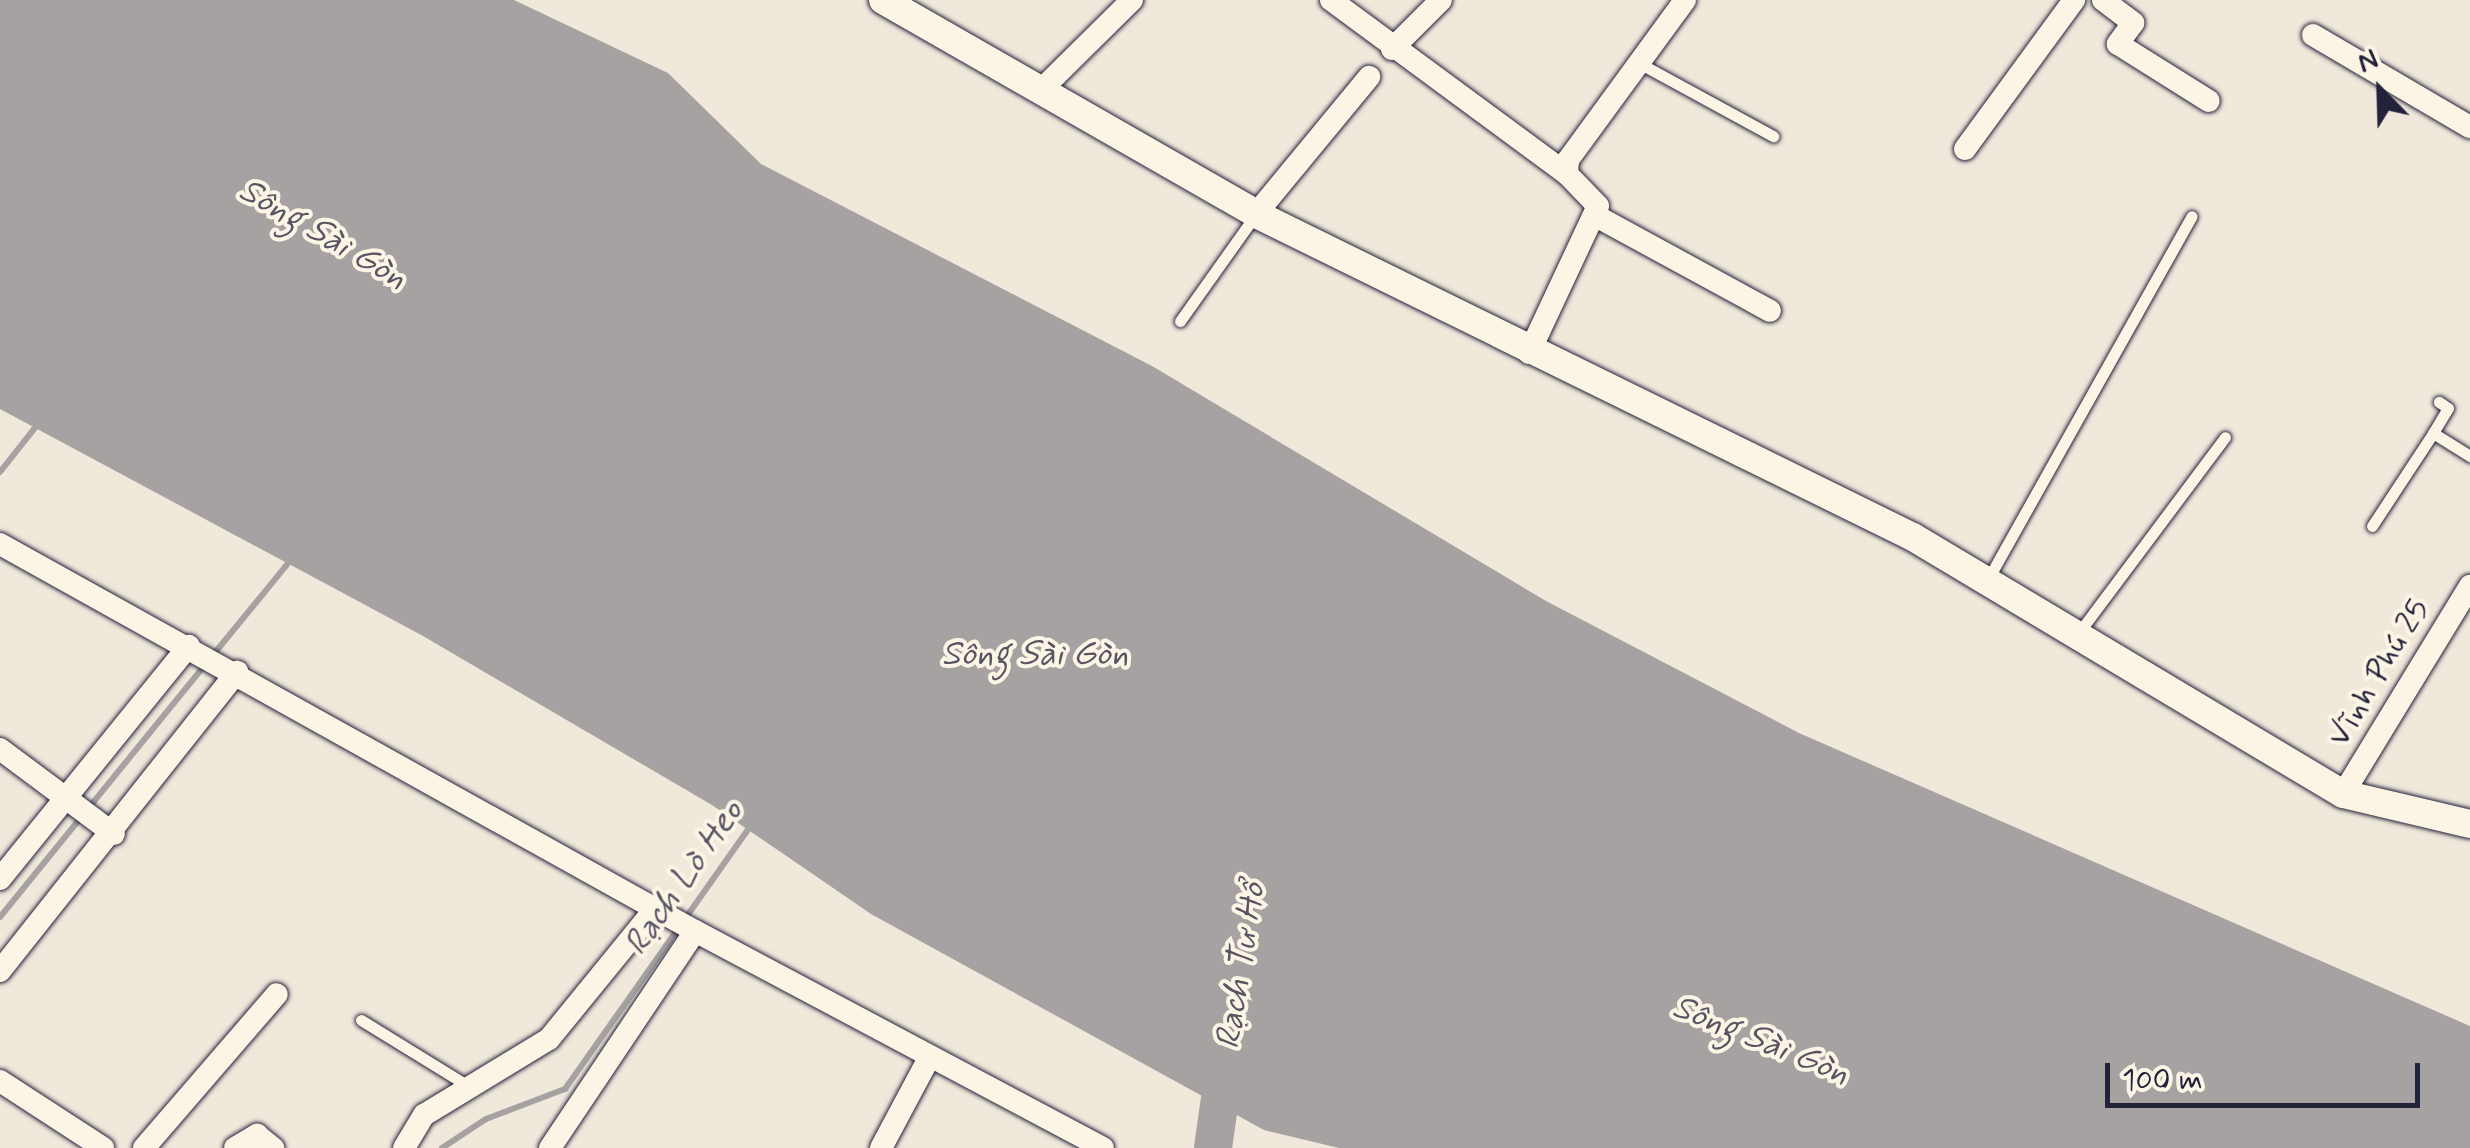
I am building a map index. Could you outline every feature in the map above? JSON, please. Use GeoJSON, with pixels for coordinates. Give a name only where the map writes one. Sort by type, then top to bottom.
{"type":"FeatureCollection","features":[{"type":"Feature","properties":{"kind":"street"},"geometry":{"type":"LineString","coordinates":[[883,0],[1256,214],[1988,580],[2080,631],[2344,794],[2470,824]]}},
{"type":"Feature","properties":{"kind":"street"},"geometry":{"type":"LineString","coordinates":[[1041,90],[1132,0]]}},
{"type":"Feature","properties":{"kind":"street"},"geometry":{"type":"LineString","coordinates":[[1331,0],[1587,190],[1596,216],[1770,311]]}},
{"type":"Feature","properties":{"kind":"street"},"geometry":{"type":"LineString","coordinates":[[1392,48],[1440,0]]}},
{"type":"Feature","properties":{"kind":"street"},"geometry":{"type":"LineString","coordinates":[[1964,149],[2074,0]]}},
{"type":"Feature","properties":{"kind":"street"},"geometry":{"type":"LineString","coordinates":[[2103,0],[2133,23],[2118,44],[2209,101]]}},
{"type":"Feature","properties":{"kind":"street"},"geometry":{"type":"LineString","coordinates":[[1567,174],[1568,160],[1684,1]]}},
{"type":"Feature","properties":{"kind":"street"},"geometry":{"type":"LineString","coordinates":[[2313,35],[2470,127]]}},
{"type":"Feature","properties":{"kind":"street"},"geometry":{"type":"LineString","coordinates":[[1256,214],[1369,77]]}},
{"type":"Feature","properties":{"kind":"street"},"geometry":{"type":"LineString","coordinates":[[1529,353],[1596,216]]}},
{"type":"Feature","properties":{"kind":"street"},"geometry":{"type":"LineString","coordinates":[[0,544],[230,668],[694,931],[1103,1148]]}},
{"type":"Feature","properties":{"kind":"street","name":"Vĩnh Phú 25"},"geometry":{"type":"LineString","coordinates":[[2344,794],[2470,586]]}},
{"type":"Feature","properties":{"kind":"street"},"geometry":{"type":"LineString","coordinates":[[0,879],[70,801],[194,649]]}},
{"type":"Feature","properties":{"kind":"street"},"geometry":{"type":"LineString","coordinates":[[0,971],[105,827],[230,668]]}},
{"type":"Feature","properties":{"kind":"street"},"geometry":{"type":"LineString","coordinates":[[0,750],[105,827]]}},
{"type":"Feature","properties":{"kind":"street"},"geometry":{"type":"LineString","coordinates":[[404,1148],[424,1115],[549,1039],[662,913]]}},
{"type":"Feature","properties":{"kind":"street"},"geometry":{"type":"LineString","coordinates":[[550,1148],[694,931]]}},
{"type":"Feature","properties":{"kind":"street"},"geometry":{"type":"LineString","coordinates":[[144,1148],[277,994]]}},
{"type":"Feature","properties":{"kind":"street"},"geometry":{"type":"LineString","coordinates":[[881,1148],[930,1058]]}},
{"type":"Feature","properties":{"kind":"street"},"geometry":{"type":"LineString","coordinates":[[0,1081],[76,1142],[103,1148]]}},
{"type":"Feature","properties":{"kind":"street"},"geometry":{"type":"LineString","coordinates":[[235,1148],[257,1136],[273,1148]]}},
{"type":"Feature","properties":{"kind":"lane"},"geometry":{"type":"LineString","coordinates":[[1639,64],[1773,136]]}},
{"type":"Feature","properties":{"kind":"lane"},"geometry":{"type":"LineString","coordinates":[[1180,321],[1256,214]]}},
{"type":"Feature","properties":{"kind":"lane"},"geometry":{"type":"LineString","coordinates":[[1988,580],[2192,216]]}},
{"type":"Feature","properties":{"kind":"lane"},"geometry":{"type":"LineString","coordinates":[[2372,526],[2448,408],[2439,402]]}},
{"type":"Feature","properties":{"kind":"lane"},"geometry":{"type":"LineString","coordinates":[[2433,434],[2470,456]]}},
{"type":"Feature","properties":{"kind":"lane"},"geometry":{"type":"LineString","coordinates":[[2080,631],[2225,437]]}},
{"type":"Feature","properties":{"kind":"lane"},"geometry":{"type":"LineString","coordinates":[[360,1020],[470,1087]]}},
{"type":"Feature","properties":{"kind":"water","name":"Sông Sài Gòn"},"geometry":{"type":"Polygon","coordinates":[[[0,0],[514,0],[668,73],[761,164],[1152,366],[1546,601],[1799,733],[2470,1026],[2470,1148],[1339,1148],[1264,1130],[871,914],[712,805],[423,636],[0,409],[0,0]]]}},
{"type":"Feature","properties":{"kind":"waterway"},"geometry":{"type":"LineString","coordinates":[[0,472],[38,424]]}},
{"type":"Feature","properties":{"kind":"waterway"},"geometry":{"type":"LineString","coordinates":[[213,655],[294,556]]}},
{"type":"Feature","properties":{"kind":"waterway"},"geometry":{"type":"LineString","coordinates":[[0,917],[205,665]]}},
{"type":"Feature","properties":{"kind":"waterway","name":"Rạch Lò Heo"},"geometry":{"type":"LineString","coordinates":[[442,1148],[486,1119],[565,1089],[751,825]]}},
{"type":"Feature","properties":{"kind":"waterway","name":"Rạch Tư Hổ"},"geometry":{"type":"LineString","coordinates":[[1213,1148],[1226,1056]]}}]}
